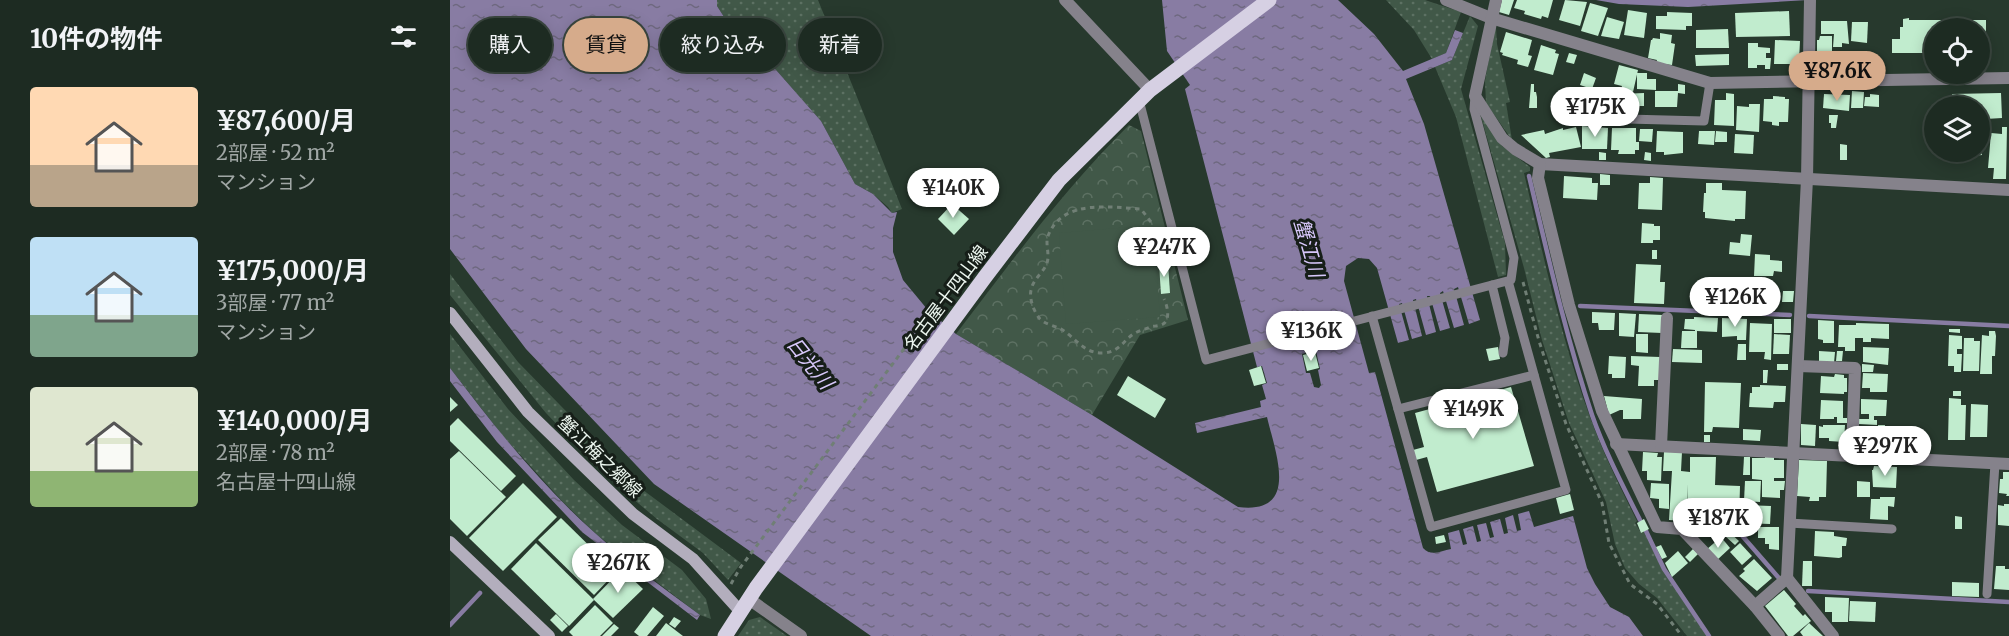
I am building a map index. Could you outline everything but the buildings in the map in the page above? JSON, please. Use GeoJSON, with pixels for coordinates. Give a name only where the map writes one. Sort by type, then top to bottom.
{"type":"FeatureCollection","features":[{"type":"Feature","properties":{"kind":"main road","name":"名古屋十四山線"},"geometry":{"type":"LineString","coordinates":[[725,636],[748,599],[1059,180],[1145,95],[1269,0]]}},
{"type":"Feature","properties":{"kind":"main road","name":"蟹江梅之郷線"},"geometry":{"type":"LineString","coordinates":[[450,313],[528,412],[633,514],[748,599]]}},
{"type":"Feature","properties":{"kind":"main road"},"geometry":{"type":"LineString","coordinates":[[450,542],[549,636]]}},
{"type":"Feature","properties":{"kind":"street"},"geometry":{"type":"LineString","coordinates":[[1065,0],[1145,95]]}},
{"type":"Feature","properties":{"kind":"street"},"geometry":{"type":"LineString","coordinates":[[1446,0],[1491,18],[1710,83],[2009,78]]}},
{"type":"Feature","properties":{"kind":"street"},"geometry":{"type":"LineString","coordinates":[[1496,0],[1475,96],[1502,138],[1540,164],[2009,190]]}},
{"type":"Feature","properties":{"kind":"street"},"geometry":{"type":"LineString","coordinates":[[1810,3],[1807,179],[1787,578],[1833,636]]}},
{"type":"Feature","properties":{"kind":"street"},"geometry":{"type":"LineString","coordinates":[[1540,164],[1538,178],[1569,305],[1602,411],[1657,527],[1682,529],[1755,606],[1779,636]]}},
{"type":"Feature","properties":{"kind":"street"},"geometry":{"type":"LineString","coordinates":[[1661,446],[1667,318]]}},
{"type":"Feature","properties":{"kind":"street"},"geometry":{"type":"LineString","coordinates":[[1798,366],[1856,368],[1852,455]]}},
{"type":"Feature","properties":{"kind":"street"},"geometry":{"type":"LineString","coordinates":[[1616,444],[2009,464]]}},
{"type":"Feature","properties":{"kind":"street"},"geometry":{"type":"LineString","coordinates":[[1755,606],[1787,578]]}},
{"type":"Feature","properties":{"kind":"street"},"geometry":{"type":"LineString","coordinates":[[748,599],[801,636]]}},
{"type":"Feature","properties":{"kind":"lane"},"geometry":{"type":"LineString","coordinates":[[1627,119],[1704,121],[1710,83]]}},
{"type":"Feature","properties":{"kind":"lane"},"geometry":{"type":"LineString","coordinates":[[1145,95],[1206,360],[1511,280],[1514,258],[1474,109],[1475,96]]}},
{"type":"Feature","properties":{"kind":"lane"},"geometry":{"type":"LineString","coordinates":[[1372,316],[1431,527],[1566,490],[1508,281]]}},
{"type":"Feature","properties":{"kind":"lane"},"geometry":{"type":"LineString","coordinates":[[1492,285],[1504,338],[1503,353]]}},
{"type":"Feature","properties":{"kind":"lane"},"geometry":{"type":"LineString","coordinates":[[1398,409],[1534,375]]}},
{"type":"Feature","properties":{"kind":"lane"},"geometry":{"type":"LineString","coordinates":[[1987,594],[1995,463]]}},
{"type":"Feature","properties":{"kind":"lane"},"geometry":{"type":"LineString","coordinates":[[1789,523],[1892,529]]}},
{"type":"Feature","properties":{"kind":"path"},"geometry":{"type":"LineString","coordinates":[[1151,222],[1141,209],[1092,208],[1062,215],[1052,225],[1047,240],[1048,261],[1033,282],[1030,290],[1031,301],[1042,321],[1063,330],[1090,351],[1100,353],[1119,348],[1135,332],[1163,324],[1167,319],[1167,305],[1164,298]]}},
{"type":"Feature","properties":{"kind":"path"},"geometry":{"type":"LineString","coordinates":[[1514,258],[1520,269],[1539,341],[1566,424],[1602,503],[1609,543],[1630,584],[1657,603],[1682,636]]}},
{"type":"Feature","properties":{"kind":"path"},"geometry":{"type":"LineString","coordinates":[[740,568],[942,298]]}},
{"type":"Feature","properties":{"kind":"green space"},"geometry":{"type":"Polygon","coordinates":[[[717,0],[818,0],[825,18],[798,18],[798,72],[847,72],[902,209],[892,213],[873,194],[855,184],[821,121],[778,72],[786,72],[786,18],[725,18],[717,6],[717,0]]]}},
{"type":"Feature","properties":{"kind":"green space"},"geometry":{"type":"Polygon","coordinates":[[[1386,0],[1425,0],[1461,12],[1446,53],[1432,59],[1414,30],[1386,0]]]}},
{"type":"Feature","properties":{"kind":"green space"},"geometry":{"type":"Polygon","coordinates":[[[1470,16],[1478,26],[1461,89],[1505,243],[1506,275],[1498,277],[1456,117],[1435,67],[1452,60],[1470,16]]]}},
{"type":"Feature","properties":{"kind":"green space"},"geometry":{"type":"Polygon","coordinates":[[[1496,27],[1497,44],[1510,102],[1506,103],[1512,140],[1486,103],[1485,81],[1496,27]]]}},
{"type":"Feature","properties":{"kind":"green space"},"geometry":{"type":"Polygon","coordinates":[[[1480,113],[1502,146],[1530,167],[1530,171],[1524,173],[1561,327],[1595,430],[1637,521],[1635,523],[1641,533],[1644,532],[1664,573],[1707,636],[1687,636],[1657,598],[1639,584],[1625,568],[1615,544],[1606,502],[1569,423],[1542,340],[1480,113]]]}},
{"type":"Feature","properties":{"kind":"green space"},"geometry":{"type":"Polygon","coordinates":[[[1129,125],[1141,131],[1188,320],[1140,335],[1092,415],[956,334],[1060,200],[1129,125]]]}},
{"type":"Feature","properties":{"kind":"green space"},"geometry":{"type":"Polygon","coordinates":[[[1153,225],[1160,317],[1066,324],[1059,233],[1153,225]]]}},
{"type":"Feature","properties":{"kind":"green space"},"geometry":{"type":"Polygon","coordinates":[[[450,274],[518,362],[643,490],[741,563],[728,580],[703,553],[657,519],[607,477],[546,413],[450,295],[450,274]]]}},
{"type":"Feature","properties":{"kind":"green space"},"geometry":{"type":"Polygon","coordinates":[[[450,334],[508,409],[574,480],[622,525],[682,570],[706,599],[711,619],[700,615],[654,580],[596,534],[563,502],[503,436],[450,368],[450,334]]]}},
{"type":"Feature","properties":{"kind":"green space"},"geometry":{"type":"Polygon","coordinates":[[[760,617],[787,636],[738,636],[749,620],[760,617]]]}},
{"type":"Feature","properties":{"kind":"water"},"geometry":{"type":"Polygon","coordinates":[[[450,0],[717,0],[717,6],[725,18],[660,18],[660,72],[778,72],[821,121],[855,184],[873,194],[892,213],[897,212],[893,228],[893,252],[903,280],[927,309],[956,334],[1092,415],[1238,507],[1258,507],[1270,501],[1277,491],[1279,478],[1275,447],[1267,417],[1197,433],[1195,423],[1261,407],[1260,401],[1266,399],[1262,385],[1267,383],[1262,366],[1257,367],[1185,89],[1190,85],[1167,51],[1162,0],[1338,0],[1374,34],[1403,71],[1446,53],[1455,30],[1463,33],[1452,60],[1406,79],[1424,124],[1480,320],[1469,324],[1458,287],[1454,289],[1464,325],[1454,328],[1443,291],[1440,293],[1450,328],[1440,331],[1430,296],[1427,296],[1436,332],[1426,335],[1416,299],[1413,300],[1422,336],[1412,339],[1402,303],[1399,304],[1409,340],[1398,343],[1377,268],[1369,259],[1358,258],[1346,266],[1344,281],[1369,373],[1375,372],[1423,548],[1433,553],[1451,549],[1448,533],[1459,530],[1463,545],[1467,544],[1463,529],[1473,526],[1477,542],[1481,541],[1477,525],[1486,523],[1490,538],[1494,537],[1490,522],[1500,519],[1504,534],[1508,533],[1505,518],[1513,515],[1517,531],[1521,530],[1518,514],[1529,511],[1534,527],[1573,516],[1587,568],[1595,584],[1610,607],[1629,617],[1643,636],[871,636],[654,484],[526,349],[450,249],[450,0]],[[1307,328],[1299,331],[1305,353],[1302,354],[1306,373],[1310,373],[1314,387],[1319,388],[1321,385],[1318,370],[1320,369],[1316,351],[1313,351],[1307,328]]]}},
{"type":"Feature","properties":{"kind":"water"},"geometry":{"type":"Polygon","coordinates":[[[1596,0],[1808,0],[1688,7],[1619,4],[1596,0]]]}},
{"type":"Feature","properties":{"kind":"water"},"geometry":{"type":"Polygon","coordinates":[[[450,368],[501,433],[575,515],[620,555],[700,615],[697,620],[582,532],[497,442],[450,381],[450,368]]]}},
{"type":"Feature","properties":{"kind":"waterway"},"geometry":{"type":"LineString","coordinates":[[1529,176],[1550,266],[1592,415],[1608,456],[1640,520]]}},
{"type":"Feature","properties":{"kind":"waterway"},"geometry":{"type":"LineString","coordinates":[[1580,306],[1790,315]]}},
{"type":"Feature","properties":{"kind":"waterway"},"geometry":{"type":"LineString","coordinates":[[1809,316],[2009,326]]}},
{"type":"Feature","properties":{"kind":"waterway"},"geometry":{"type":"LineString","coordinates":[[1693,528],[1717,529]]}},
{"type":"Feature","properties":{"kind":"waterway"},"geometry":{"type":"LineString","coordinates":[[1729,530],[1738,531],[1778,577]]}},
{"type":"Feature","properties":{"kind":"waterway"},"geometry":{"type":"LineString","coordinates":[[1646,531],[1664,569],[1709,636]]}},
{"type":"Feature","properties":{"kind":"waterway"},"geometry":{"type":"LineString","coordinates":[[1808,591],[2009,602]]}},
{"type":"Feature","properties":{"kind":"waterway"},"geometry":{"type":"LineString","coordinates":[[450,625],[480,593]]}},
{"type":"Feature","properties":{"kind":"water label","name":"蟹江川"},"geometry":{"type":"Point","coordinates":[1309,248]}},
{"type":"Feature","properties":{"kind":"water label","name":"日光川"},"geometry":{"type":"Point","coordinates":[810,363]}}]}
